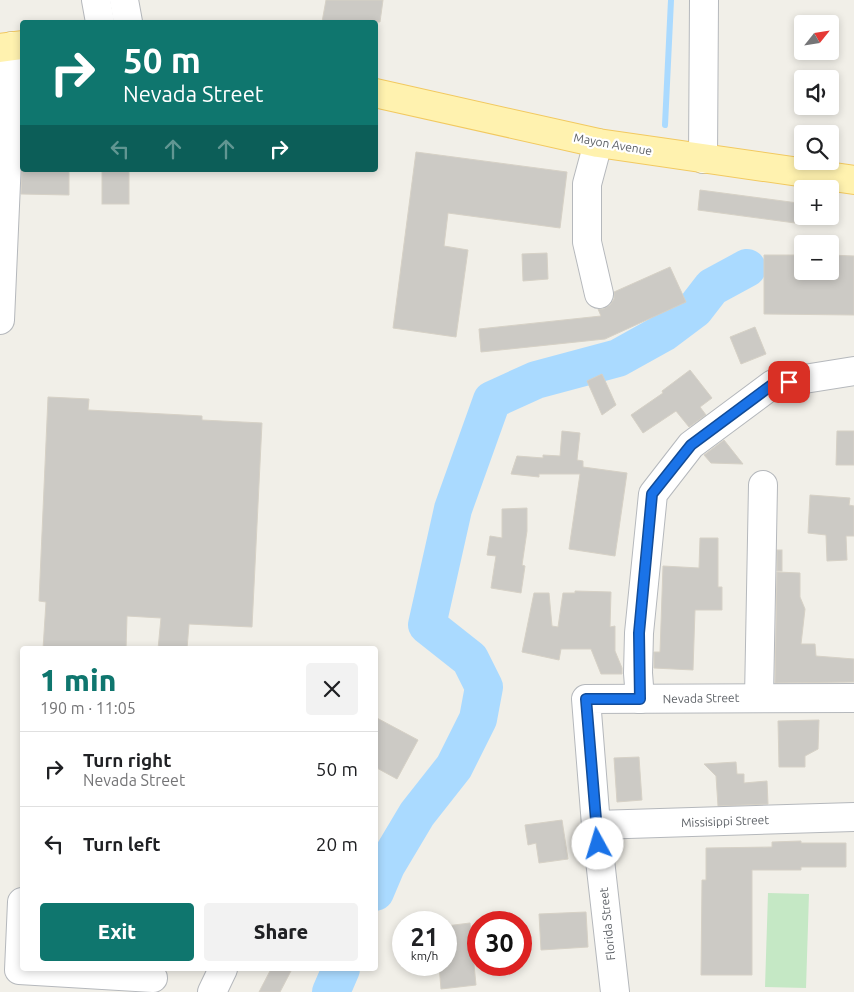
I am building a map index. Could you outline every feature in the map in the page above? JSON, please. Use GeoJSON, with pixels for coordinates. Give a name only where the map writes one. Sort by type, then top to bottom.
{"type":"FeatureCollection","features":[{"type":"Feature","properties":{"kind":"main road","name":"Mayon Avenue"},"geometry":{"type":"LineString","coordinates":[[378,94],[598,143],[854,180]]}},
{"type":"Feature","properties":{"kind":"street"},"geometry":{"type":"LineString","coordinates":[[96,0],[100,20]]}},
{"type":"Feature","properties":{"kind":"street"},"geometry":{"type":"LineString","coordinates":[[124,0],[128,20]]}},
{"type":"Feature","properties":{"kind":"street"},"geometry":{"type":"LineString","coordinates":[[703,159],[704,0]]}},
{"type":"Feature","properties":{"kind":"street"},"geometry":{"type":"LineString","coordinates":[[0,320],[12,47]]}},
{"type":"Feature","properties":{"kind":"street"},"geometry":{"type":"LineString","coordinates":[[598,143],[587,184],[586,242],[599,294]]}},
{"type":"Feature","properties":{"kind":"street"},"geometry":{"type":"LineString","coordinates":[[640,699],[639,633],[652,494],[691,445],[773,384],[854,372]]}},
{"type":"Feature","properties":{"kind":"street"},"geometry":{"type":"LineString","coordinates":[[759,698],[763,485]]}},
{"type":"Feature","properties":{"kind":"street","name":"Nevada Street"},"geometry":{"type":"LineString","coordinates":[[596,825],[586,699],[854,698]]}},
{"type":"Feature","properties":{"kind":"street","name":"Missisippi Street"},"geometry":{"type":"LineString","coordinates":[[596,825],[854,816]]}},
{"type":"Feature","properties":{"kind":"street","name":"Florida Street"},"geometry":{"type":"LineString","coordinates":[[596,825],[615,992]]}},
{"type":"Feature","properties":{"kind":"street"},"geometry":{"type":"LineString","coordinates":[[20,942],[18,981],[153,978]]}},
{"type":"Feature","properties":{"kind":"street"},"geometry":{"type":"LineString","coordinates":[[212,992],[222,971]]}},
{"type":"Feature","properties":{"kind":"green space"},"geometry":{"type":"Polygon","coordinates":[[[768,893],[809,894],[806,988],[765,987],[768,893]]]}},
{"type":"Feature","properties":{"kind":"building"},"geometry":{"type":"Polygon","coordinates":[[[326,0],[383,0],[380,22],[378,20],[322,20],[326,0]]]}},
{"type":"Feature","properties":{"kind":"building"},"geometry":{"type":"Polygon","coordinates":[[[416,152],[567,172],[560,228],[448,213],[444,246],[468,250],[456,337],[393,328],[416,152]]]}},
{"type":"Feature","properties":{"kind":"building"},"geometry":{"type":"Polygon","coordinates":[[[22,172],[69,172],[69,195],[21,194],[22,172]]]}},
{"type":"Feature","properties":{"kind":"building"},"geometry":{"type":"Polygon","coordinates":[[[102,172],[129,172],[129,204],[102,204],[102,172]]]}},
{"type":"Feature","properties":{"kind":"building"},"geometry":{"type":"Polygon","coordinates":[[[700,190],[794,202],[794,223],[698,210],[700,190]]]}},
{"type":"Feature","properties":{"kind":"building"},"geometry":{"type":"Polygon","coordinates":[[[547,253],[548,279],[523,281],[522,254],[547,253]]]}},
{"type":"Feature","properties":{"kind":"building"},"geometry":{"type":"Polygon","coordinates":[[[764,255],[794,255],[794,280],[839,280],[839,255],[854,256],[854,315],[764,314],[764,255]]]}},
{"type":"Feature","properties":{"kind":"building"},"geometry":{"type":"Polygon","coordinates":[[[670,267],[686,302],[605,339],[481,352],[479,329],[601,316],[598,309],[603,309],[610,305],[614,299],[614,292],[670,267]]]}},
{"type":"Feature","properties":{"kind":"building"},"geometry":{"type":"Polygon","coordinates":[[[755,327],[766,354],[741,364],[730,337],[755,327]]]}},
{"type":"Feature","properties":{"kind":"building"},"geometry":{"type":"Polygon","coordinates":[[[690,370],[712,398],[700,407],[706,415],[689,427],[676,411],[643,433],[631,415],[663,393],[662,391],[690,370]]]}},
{"type":"Feature","properties":{"kind":"building"},"geometry":{"type":"Polygon","coordinates":[[[602,374],[616,405],[602,415],[587,381],[602,374]]]}},
{"type":"Feature","properties":{"kind":"building"},"geometry":{"type":"Polygon","coordinates":[[[48,397],[89,399],[88,410],[202,416],[202,420],[262,423],[252,627],[189,624],[187,646],[158,646],[161,618],[127,616],[126,646],[43,646],[46,602],[39,601],[48,397]]]}},
{"type":"Feature","properties":{"kind":"building"},"geometry":{"type":"Polygon","coordinates":[[[562,431],[580,433],[577,460],[583,461],[583,467],[627,473],[615,556],[569,549],[580,474],[539,474],[539,477],[511,474],[517,456],[543,458],[543,455],[560,456],[562,431]]]}},
{"type":"Feature","properties":{"kind":"building"},"geometry":{"type":"Polygon","coordinates":[[[837,431],[854,431],[854,465],[836,465],[837,431]]]}},
{"type":"Feature","properties":{"kind":"building"},"geometry":{"type":"Polygon","coordinates":[[[724,440],[743,464],[711,463],[704,455],[724,440]]]}},
{"type":"Feature","properties":{"kind":"building"},"geometry":{"type":"Polygon","coordinates":[[[810,495],[850,498],[849,505],[854,506],[854,536],[846,536],[847,560],[827,561],[826,535],[808,533],[810,495]]]}},
{"type":"Feature","properties":{"kind":"building"},"geometry":{"type":"Polygon","coordinates":[[[527,508],[527,531],[522,565],[525,566],[521,593],[491,588],[496,556],[487,555],[490,536],[502,538],[502,509],[527,508]]]}},
{"type":"Feature","properties":{"kind":"building"},"geometry":{"type":"Polygon","coordinates":[[[700,538],[718,538],[718,587],[722,587],[722,610],[695,610],[693,670],[654,668],[654,652],[660,652],[663,566],[699,568],[700,538]]]}},
{"type":"Feature","properties":{"kind":"building"},"geometry":{"type":"Polygon","coordinates":[[[777,550],[782,550],[782,571],[777,571],[777,550]]]}},
{"type":"Feature","properties":{"kind":"building"},"geometry":{"type":"Polygon","coordinates":[[[777,572],[800,573],[800,597],[805,609],[801,644],[815,644],[816,656],[854,659],[854,682],[775,683],[777,572]]]}},
{"type":"Feature","properties":{"kind":"building"},"geometry":{"type":"Polygon","coordinates":[[[575,591],[611,592],[610,627],[615,626],[615,651],[622,668],[622,674],[601,674],[591,649],[561,649],[559,660],[522,652],[534,593],[549,593],[552,626],[558,627],[563,593],[575,593],[575,591]]]}},
{"type":"Feature","properties":{"kind":"building"},"geometry":{"type":"Polygon","coordinates":[[[378,719],[418,740],[397,779],[378,769],[378,719]]]}},
{"type":"Feature","properties":{"kind":"building"},"geometry":{"type":"Polygon","coordinates":[[[819,720],[818,749],[805,756],[805,767],[779,767],[778,721],[819,720]]]}},
{"type":"Feature","properties":{"kind":"building"},"geometry":{"type":"Polygon","coordinates":[[[639,757],[642,800],[617,802],[614,758],[639,757]]]}},
{"type":"Feature","properties":{"kind":"building"},"geometry":{"type":"Polygon","coordinates":[[[736,762],[737,774],[744,774],[744,783],[767,781],[768,804],[718,806],[716,776],[704,764],[736,762]]]}},
{"type":"Feature","properties":{"kind":"building"},"geometry":{"type":"Polygon","coordinates":[[[562,820],[568,859],[539,863],[536,843],[528,845],[525,825],[562,820]]]}},
{"type":"Feature","properties":{"kind":"building"},"geometry":{"type":"Polygon","coordinates":[[[801,841],[801,843],[846,843],[846,867],[801,867],[801,870],[752,870],[752,975],[701,975],[702,880],[706,880],[706,848],[772,847],[772,842],[801,841]]]}},
{"type":"Feature","properties":{"kind":"building"},"geometry":{"type":"Polygon","coordinates":[[[586,912],[588,947],[541,950],[539,914],[586,912]]]}},
{"type":"Feature","properties":{"kind":"building"},"geometry":{"type":"Polygon","coordinates":[[[467,923],[467,976],[475,976],[476,985],[441,989],[440,976],[457,976],[457,925],[467,923]]]}},
{"type":"Feature","properties":{"kind":"building"},"geometry":{"type":"Polygon","coordinates":[[[270,971],[291,971],[280,992],[259,992],[270,971]]]}},
{"type":"Feature","properties":{"kind":"waterway"},"geometry":{"type":"LineString","coordinates":[[665,125],[671,0]]}},
{"type":"Feature","properties":{"kind":"waterway"},"geometry":{"type":"LineString","coordinates":[[378,885],[386,866],[417,814],[454,767],[478,719],[484,687],[470,659],[427,625],[453,509],[492,400],[536,380],[618,358],[663,333],[695,309],[712,287],[747,268]]}},
{"type":"Feature","properties":{"kind":"waterway"},"geometry":{"type":"LineString","coordinates":[[331,992],[340,971]]}},
{"type":"Feature","properties":{"kind":"route"},"geometry":{"type":"LineString","coordinates":[[598,844],[586,699],[640,699],[638,673],[639,633],[652,494],[691,445],[773,384],[789,382]]}}]}
